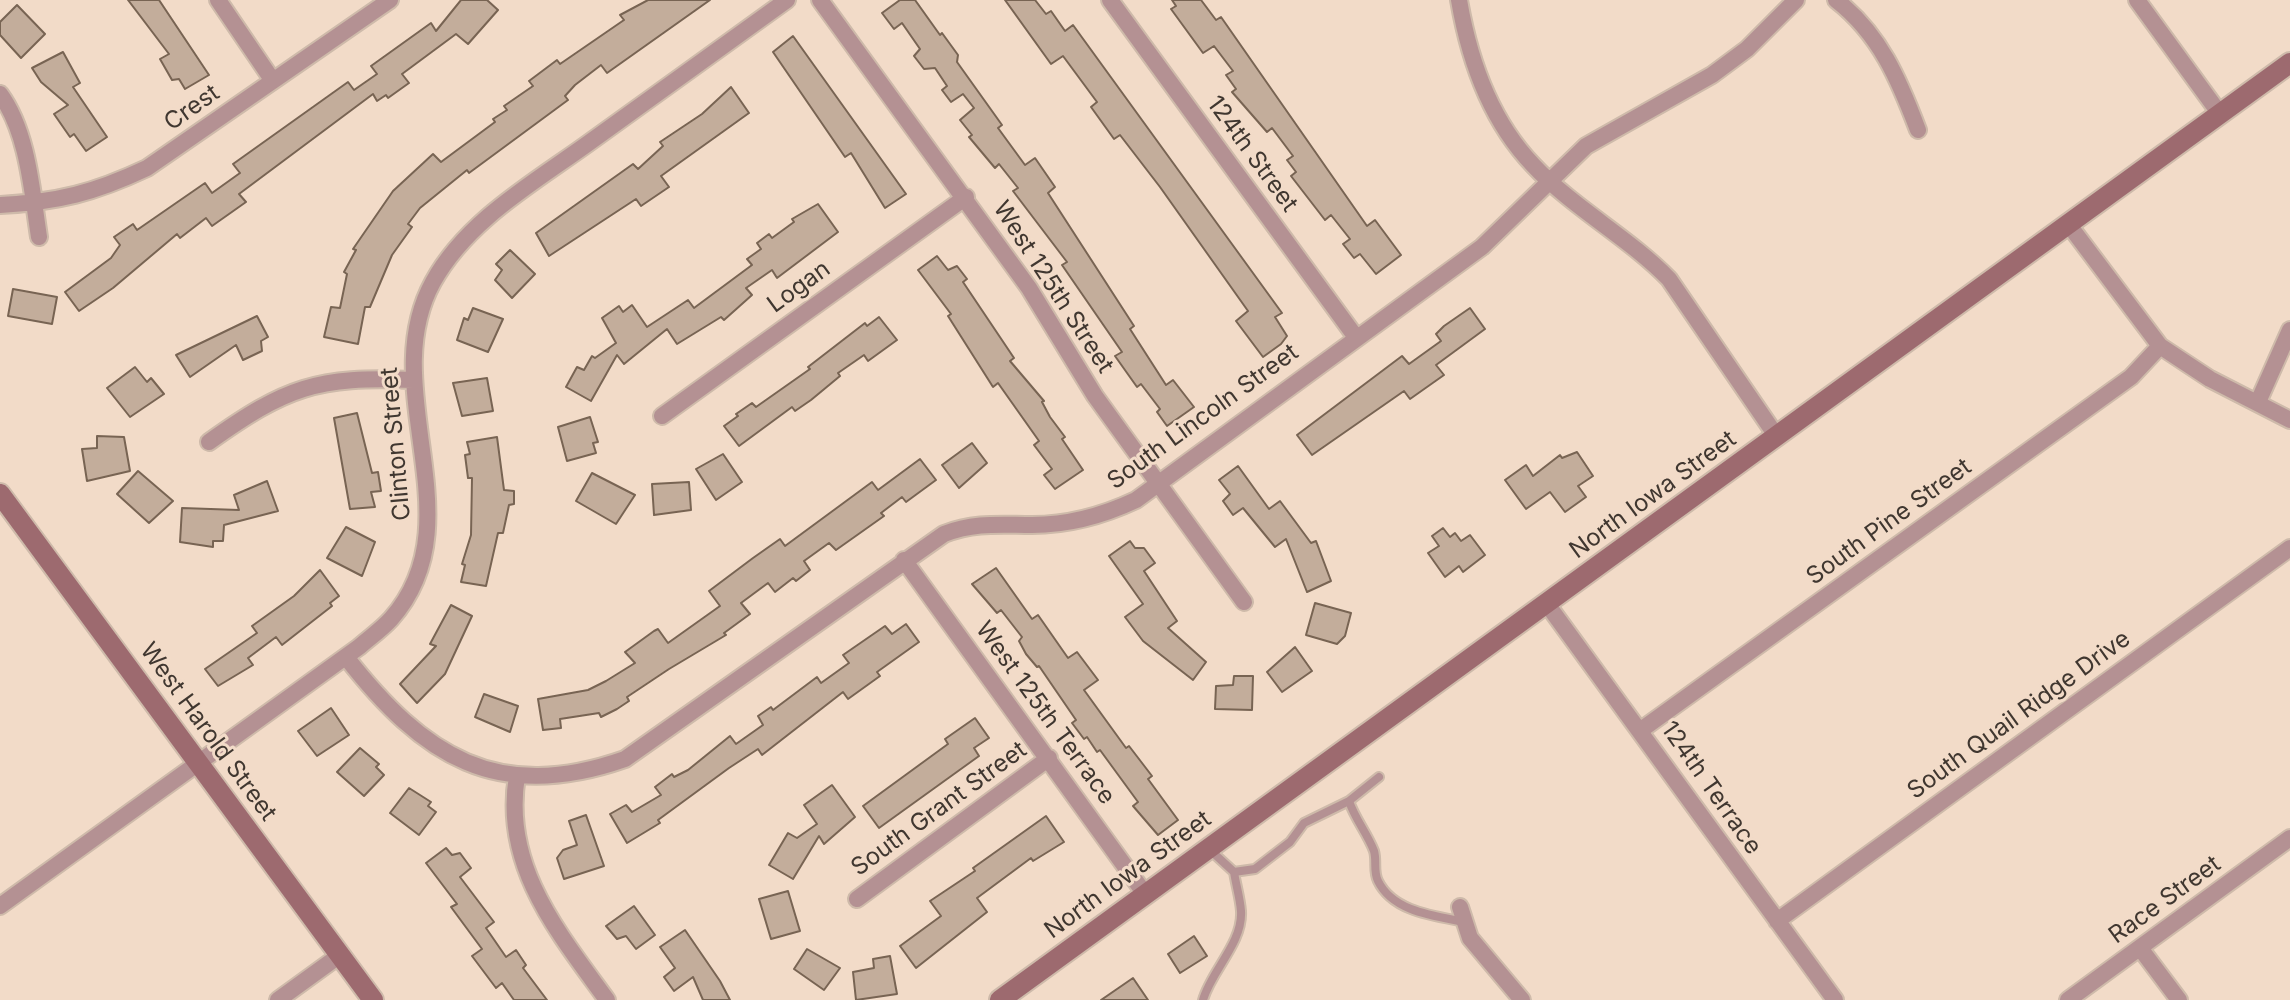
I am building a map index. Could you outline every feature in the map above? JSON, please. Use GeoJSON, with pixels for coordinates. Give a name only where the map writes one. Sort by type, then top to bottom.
{"type":"FeatureCollection","features":[{"type":"Feature","properties":{"kind":"street"},"geometry":{"type":"LineString","coordinates":[[218,0],[273,81]]}},
{"type":"Feature","properties":{"kind":"street","name":"Crest"},"geometry":{"type":"LineString","coordinates":[[0,205],[69,198],[147,168],[390,0]]}},
{"type":"Feature","properties":{"kind":"street","name":"Clinton Street"},"geometry":{"type":"LineString","coordinates":[[0,906],[346,657],[390,620],[409,593],[426,542],[429,504],[413,380],[413,346],[417,319],[432,283],[471,232],[787,0]]}},
{"type":"Feature","properties":{"kind":"street","name":"West 125th Street"},"geometry":{"type":"LineString","coordinates":[[820,0],[966,197],[1029,288],[1095,396],[1244,602]]}},
{"type":"Feature","properties":{"kind":"street","name":"124th Street"},"geometry":{"type":"LineString","coordinates":[[1110,0],[1355,336]]}},
{"type":"Feature","properties":{"kind":"street"},"geometry":{"type":"LineString","coordinates":[[1459,0],[1464,29],[1498,120],[1549,180],[1649,259],[1669,279],[1777,437]]}},
{"type":"Feature","properties":{"kind":"street","name":"South Lincoln Street"},"geometry":{"type":"LineString","coordinates":[[346,657],[392,713],[452,758],[517,776],[580,773],[625,759],[904,560],[961,528],[1084,520],[1136,500],[1355,336],[1482,247],[1549,180],[1607,132],[1712,75],[1747,49],[1796,0]]}},
{"type":"Feature","properties":{"kind":"street"},"geometry":{"type":"LineString","coordinates":[[1836,0],[1865,28],[1889,61],[1918,130]]}},
{"type":"Feature","properties":{"kind":"street"},"geometry":{"type":"LineString","coordinates":[[2137,0],[2220,114]]}},
{"type":"Feature","properties":{"kind":"street","name":"North Iowa Street"},"geometry":{"type":"LineString","coordinates":[[1000,1000],[2290,63]]}},
{"type":"Feature","properties":{"kind":"street"},"geometry":{"type":"LineString","coordinates":[[0,94],[15,125],[29,174],[39,237]]}},
{"type":"Feature","properties":{"kind":"street","name":"Logan"},"geometry":{"type":"LineString","coordinates":[[662,416],[966,197]]}},
{"type":"Feature","properties":{"kind":"street"},"geometry":{"type":"LineString","coordinates":[[2069,225],[2160,346],[2210,379],[2290,420]]}},
{"type":"Feature","properties":{"kind":"street"},"geometry":{"type":"LineString","coordinates":[[2258,402],[2290,330]]}},
{"type":"Feature","properties":{"kind":"street","name":"South Pine Street"},"geometry":{"type":"LineString","coordinates":[[1641,730],[2131,377],[2160,346]]}},
{"type":"Feature","properties":{"kind":"street"},"geometry":{"type":"LineString","coordinates":[[209,442],[256,408],[289,391],[316,383],[413,380]]}},
{"type":"Feature","properties":{"kind":"street","name":"West Harold Street"},"geometry":{"type":"LineString","coordinates":[[0,494],[373,1000]]}},
{"type":"Feature","properties":{"kind":"street","name":"South Quail Ridge Drive"},"geometry":{"type":"LineString","coordinates":[[1777,921],[2290,548]]}},
{"type":"Feature","properties":{"kind":"street","name":"West 125th Terrace"},"geometry":{"type":"LineString","coordinates":[[904,560],[1145,894]]}},
{"type":"Feature","properties":{"kind":"street","name":"124th Terrace"},"geometry":{"type":"LineString","coordinates":[[1547,604],[1835,1000]]}},
{"type":"Feature","properties":{"kind":"street","name":"South Grant Street"},"geometry":{"type":"LineString","coordinates":[[857,899],[1049,758]]}},
{"type":"Feature","properties":{"kind":"street"},"geometry":{"type":"LineString","coordinates":[[517,776],[512,804],[514,826],[532,888],[556,930],[607,1000]]}},
{"type":"Feature","properties":{"kind":"street","name":"Race Street"},"geometry":{"type":"LineString","coordinates":[[2068,1000],[2290,838]]}},
{"type":"Feature","properties":{"kind":"street"},"geometry":{"type":"LineString","coordinates":[[1463,914],[1470,938],[1522,1000]]}},
{"type":"Feature","properties":{"kind":"street"},"geometry":{"type":"LineString","coordinates":[[2140,948],[2179,1000]]}},
{"type":"Feature","properties":{"kind":"street"},"geometry":{"type":"LineString","coordinates":[[278,1000],[340,955]]}},
{"type":"Feature","properties":{"kind":"lane"},"geometry":{"type":"LineString","coordinates":[[1234,872],[1255,869],[1290,842],[1304,823],[1349,801],[1379,777]]}},
{"type":"Feature","properties":{"kind":"lane"},"geometry":{"type":"LineString","coordinates":[[1349,801],[1358,826],[1376,856],[1378,881],[1391,897],[1413,910],[1463,914]]}},
{"type":"Feature","properties":{"kind":"lane"},"geometry":{"type":"LineString","coordinates":[[1203,1000],[1212,974],[1228,952],[1241,912],[1234,872],[1208,849]]}},
{"type":"Feature","properties":{"kind":"building"},"geometry":{"type":"Polygon","coordinates":[[[128,0],[159,0],[209,75],[185,89],[179,79],[172,80],[160,59],[169,54],[128,0]]]}},
{"type":"Feature","properties":{"kind":"building"},"geometry":{"type":"Polygon","coordinates":[[[461,0],[487,0],[498,10],[468,44],[456,34],[402,74],[409,83],[388,98],[386,95],[377,101],[373,94],[239,194],[246,202],[212,226],[206,218],[180,238],[177,234],[113,288],[79,311],[65,292],[111,258],[120,245],[114,237],[133,224],[137,230],[205,183],[212,193],[240,173],[233,164],[348,82],[354,90],[377,74],[371,66],[431,23],[436,31],[461,0]]]}},
{"type":"Feature","properties":{"kind":"building"},"geometry":{"type":"Polygon","coordinates":[[[648,0],[710,0],[607,73],[601,65],[575,85],[565,96],[568,100],[469,173],[467,170],[420,208],[408,224],[412,227],[392,255],[370,307],[365,307],[358,344],[324,337],[331,307],[340,308],[347,274],[344,272],[356,250],[353,249],[393,191],[433,154],[441,162],[495,122],[493,119],[507,110],[504,106],[533,86],[529,81],[557,60],[560,64],[624,20],[620,15],[648,0]]]}},
{"type":"Feature","properties":{"kind":"building"},"geometry":{"type":"Polygon","coordinates":[[[900,0],[915,0],[940,35],[942,33],[958,55],[957,62],[1002,125],[998,128],[1025,165],[1035,158],[1055,187],[1048,193],[1134,326],[1130,329],[1166,385],[1173,380],[1194,407],[1167,426],[1157,412],[1160,409],[1141,384],[1137,387],[1115,356],[1122,352],[1062,265],[1067,262],[1013,191],[1018,188],[999,164],[995,168],[969,137],[972,135],[960,120],[974,108],[963,94],[951,102],[942,90],[947,86],[935,68],[924,69],[914,56],[920,49],[902,23],[894,29],[882,13],[900,0]]]}},
{"type":"Feature","properties":{"kind":"building"},"geometry":{"type":"Polygon","coordinates":[[[1005,0],[1035,0],[1046,14],[1051,11],[1065,31],[1073,25],[1282,313],[1275,317],[1287,336],[1281,344],[1263,357],[1236,321],[1248,311],[1160,187],[1120,135],[1114,139],[1091,107],[1097,102],[1063,56],[1051,64],[1005,0]]]}},
{"type":"Feature","properties":{"kind":"building"},"geometry":{"type":"Polygon","coordinates":[[[1172,0],[1201,0],[1216,20],[1221,17],[1367,226],[1375,220],[1401,255],[1376,274],[1360,254],[1354,258],[1343,244],[1350,239],[1331,215],[1325,220],[1291,176],[1296,172],[1287,160],[1293,156],[1272,128],[1267,132],[1232,92],[1236,89],[1226,75],[1233,71],[1214,46],[1203,53],[1171,9],[1176,6],[1172,0]]]}},
{"type":"Feature","properties":{"kind":"building"},"geometry":{"type":"Polygon","coordinates":[[[17,5],[45,34],[21,58],[0,35],[0,22],[17,5]]]}},
{"type":"Feature","properties":{"kind":"building"},"geometry":{"type":"Polygon","coordinates":[[[793,36],[906,194],[885,208],[851,153],[845,157],[773,52],[793,36]]]}},
{"type":"Feature","properties":{"kind":"building"},"geometry":{"type":"Polygon","coordinates":[[[63,52],[80,83],[73,87],[107,137],[86,151],[74,134],[70,137],[54,114],[68,105],[41,82],[32,68],[63,52]]]}},
{"type":"Feature","properties":{"kind":"building"},"geometry":{"type":"Polygon","coordinates":[[[731,87],[749,113],[661,176],[669,187],[641,206],[636,199],[549,256],[536,233],[633,164],[638,169],[663,146],[660,142],[702,114],[731,87]]]}},
{"type":"Feature","properties":{"kind":"building"},"geometry":{"type":"Polygon","coordinates":[[[818,204],[838,232],[777,278],[772,270],[746,288],[752,295],[724,320],[721,317],[677,344],[667,329],[624,364],[617,355],[591,401],[566,387],[577,367],[584,370],[592,356],[595,358],[616,343],[602,318],[619,306],[623,312],[632,305],[647,327],[688,300],[694,308],[752,265],[747,259],[761,249],[757,243],[769,234],[772,238],[794,222],[792,219],[818,204]]]}},
{"type":"Feature","properties":{"kind":"building"},"geometry":{"type":"Polygon","coordinates":[[[510,250],[535,274],[512,298],[495,280],[502,270],[496,264],[510,250]]]}},
{"type":"Feature","properties":{"kind":"building"},"geometry":{"type":"Polygon","coordinates":[[[937,256],[948,270],[957,266],[967,279],[963,282],[1014,358],[1010,361],[1044,401],[1050,417],[1065,437],[1062,439],[1083,470],[1055,489],[1044,475],[1052,469],[1034,445],[1039,441],[998,383],[993,387],[948,316],[951,314],[918,270],[937,256]]]}},
{"type":"Feature","properties":{"kind":"building"},"geometry":{"type":"Polygon","coordinates":[[[13,289],[57,297],[52,324],[8,316],[13,289]]]}},
{"type":"Feature","properties":{"kind":"building"},"geometry":{"type":"Polygon","coordinates":[[[473,308],[503,319],[488,352],[457,340],[464,318],[468,320],[473,308]]]}},
{"type":"Feature","properties":{"kind":"building"},"geometry":{"type":"Polygon","coordinates":[[[1470,308],[1485,329],[1436,365],[1444,375],[1410,399],[1404,391],[1312,455],[1297,435],[1402,356],[1409,364],[1441,341],[1436,334],[1470,308]]]}},
{"type":"Feature","properties":{"kind":"building"},"geometry":{"type":"Polygon","coordinates":[[[257,316],[268,337],[261,341],[262,351],[243,360],[236,345],[190,377],[176,355],[257,316]]]}},
{"type":"Feature","properties":{"kind":"building"},"geometry":{"type":"Polygon","coordinates":[[[879,317],[897,340],[868,361],[864,355],[838,373],[840,376],[811,400],[795,411],[792,407],[739,446],[724,426],[738,416],[736,414],[752,403],[756,407],[810,369],[808,367],[865,323],[867,326],[879,317]]]}},
{"type":"Feature","properties":{"kind":"building"},"geometry":{"type":"Polygon","coordinates":[[[135,367],[147,382],[151,378],[164,394],[130,417],[107,388],[135,367]]]}},
{"type":"Feature","properties":{"kind":"building"},"geometry":{"type":"Polygon","coordinates":[[[487,378],[493,411],[462,416],[453,383],[487,378]]]}},
{"type":"Feature","properties":{"kind":"building"},"geometry":{"type":"Polygon","coordinates":[[[357,413],[372,473],[378,472],[381,491],[371,492],[375,507],[350,509],[334,418],[357,413]]]}},
{"type":"Feature","properties":{"kind":"building"},"geometry":{"type":"Polygon","coordinates":[[[590,417],[598,442],[593,443],[596,453],[567,461],[558,427],[590,417]]]}},
{"type":"Feature","properties":{"kind":"building"},"geometry":{"type":"Polygon","coordinates":[[[97,436],[124,437],[130,471],[87,481],[82,449],[97,448],[97,436]]]}},
{"type":"Feature","properties":{"kind":"building"},"geometry":{"type":"Polygon","coordinates":[[[497,437],[504,490],[514,491],[514,504],[509,505],[503,533],[498,533],[486,586],[461,582],[465,565],[462,564],[471,535],[472,478],[468,478],[465,455],[470,454],[467,442],[497,437]]]}},
{"type":"Feature","properties":{"kind":"building"},"geometry":{"type":"Polygon","coordinates":[[[972,443],[987,463],[959,488],[942,465],[972,443]]]}},
{"type":"Feature","properties":{"kind":"building"},"geometry":{"type":"Polygon","coordinates":[[[1577,452],[1593,476],[1578,486],[1586,497],[1565,512],[1550,492],[1526,509],[1505,480],[1526,465],[1533,476],[1560,455],[1562,458],[1577,452]]]}},
{"type":"Feature","properties":{"kind":"building"},"geometry":{"type":"Polygon","coordinates":[[[723,454],[742,482],[716,500],[696,469],[723,454]]]}},
{"type":"Feature","properties":{"kind":"building"},"geometry":{"type":"Polygon","coordinates":[[[920,459],[936,480],[906,502],[902,497],[881,513],[884,516],[836,550],[829,543],[804,561],[810,570],[796,581],[793,578],[775,592],[768,583],[741,603],[750,614],[724,633],[726,635],[627,697],[629,701],[617,709],[601,717],[599,713],[560,719],[561,728],[543,730],[538,699],[588,690],[606,681],[635,663],[625,652],[658,629],[668,643],[720,606],[709,591],[753,558],[780,539],[785,546],[872,482],[878,490],[920,459]]]}},
{"type":"Feature","properties":{"kind":"building"},"geometry":{"type":"Polygon","coordinates":[[[1238,466],[1269,509],[1280,501],[1311,543],[1316,541],[1331,581],[1307,592],[1286,539],[1275,547],[1243,508],[1233,515],[1223,501],[1230,494],[1219,480],[1238,466]]]}},
{"type":"Feature","properties":{"kind":"building"},"geometry":{"type":"Polygon","coordinates":[[[138,471],[173,501],[149,523],[117,494],[138,471]]]}},
{"type":"Feature","properties":{"kind":"building"},"geometry":{"type":"Polygon","coordinates":[[[592,473],[635,495],[616,524],[576,501],[592,473]]]}},
{"type":"Feature","properties":{"kind":"building"},"geometry":{"type":"Polygon","coordinates":[[[267,481],[278,511],[224,525],[223,541],[213,541],[213,547],[180,542],[182,508],[239,510],[234,495],[267,481]]]}},
{"type":"Feature","properties":{"kind":"building"},"geometry":{"type":"Polygon","coordinates":[[[689,482],[691,510],[654,515],[652,484],[689,482]]]}},
{"type":"Feature","properties":{"kind":"building"},"geometry":{"type":"Polygon","coordinates":[[[346,527],[375,542],[362,576],[327,558],[346,527]]]}},
{"type":"Feature","properties":{"kind":"building"},"geometry":{"type":"Polygon","coordinates":[[[1443,528],[1450,537],[1455,533],[1461,541],[1470,535],[1485,555],[1463,572],[1459,566],[1445,577],[1428,553],[1439,546],[1432,536],[1443,528]]]}},
{"type":"Feature","properties":{"kind":"building"},"geometry":{"type":"Polygon","coordinates":[[[1130,541],[1135,548],[1144,548],[1155,563],[1144,571],[1177,621],[1168,628],[1206,662],[1193,680],[1143,641],[1125,617],[1143,604],[1109,556],[1130,541]]]}},
{"type":"Feature","properties":{"kind":"building"},"geometry":{"type":"Polygon","coordinates":[[[996,568],[1032,619],[1038,615],[1068,658],[1077,652],[1098,680],[1084,690],[1126,748],[1129,746],[1152,776],[1148,779],[1178,820],[1158,835],[1133,806],[1138,802],[1100,750],[1097,752],[1072,723],[1076,720],[1039,666],[1026,654],[1019,641],[1022,637],[1001,610],[997,613],[972,584],[996,568]]]}},
{"type":"Feature","properties":{"kind":"building"},"geometry":{"type":"Polygon","coordinates":[[[320,570],[339,596],[330,603],[332,606],[282,645],[276,637],[248,658],[253,665],[218,686],[205,669],[257,633],[252,626],[294,596],[320,570]]]}},
{"type":"Feature","properties":{"kind":"building"},"geometry":{"type":"Polygon","coordinates":[[[1315,603],[1351,613],[1345,636],[1337,644],[1306,635],[1315,603]]]}},
{"type":"Feature","properties":{"kind":"building"},"geometry":{"type":"Polygon","coordinates":[[[451,605],[472,616],[445,674],[417,703],[400,684],[436,646],[430,644],[451,605]]]}},
{"type":"Feature","properties":{"kind":"building"},"geometry":{"type":"Polygon","coordinates":[[[906,624],[919,642],[877,672],[880,676],[848,699],[843,692],[762,755],[758,749],[658,820],[660,823],[627,843],[610,814],[626,805],[632,812],[661,795],[655,787],[672,774],[674,777],[688,770],[730,736],[736,744],[763,725],[758,716],[771,707],[773,710],[817,677],[821,683],[849,663],[843,655],[885,626],[892,634],[906,624]]]}},
{"type":"Feature","properties":{"kind":"building"},"geometry":{"type":"Polygon","coordinates":[[[1295,647],[1312,671],[1282,692],[1267,672],[1295,647]]]}},
{"type":"Feature","properties":{"kind":"building"},"geometry":{"type":"Polygon","coordinates":[[[1234,676],[1253,676],[1252,710],[1215,709],[1216,686],[1233,685],[1234,676]]]}},
{"type":"Feature","properties":{"kind":"building"},"geometry":{"type":"Polygon","coordinates":[[[484,694],[518,706],[510,732],[475,717],[484,694]]]}},
{"type":"Feature","properties":{"kind":"building"},"geometry":{"type":"Polygon","coordinates":[[[331,708],[349,735],[317,756],[298,731],[331,708]]]}},
{"type":"Feature","properties":{"kind":"building"},"geometry":{"type":"Polygon","coordinates":[[[975,718],[989,738],[974,748],[979,756],[879,828],[863,806],[948,744],[945,739],[975,718]]]}},
{"type":"Feature","properties":{"kind":"building"},"geometry":{"type":"Polygon","coordinates":[[[360,748],[379,764],[376,767],[384,775],[364,796],[337,772],[360,748]]]}},
{"type":"Feature","properties":{"kind":"building"},"geometry":{"type":"Polygon","coordinates":[[[832,785],[855,817],[824,844],[819,836],[793,879],[769,865],[788,833],[797,838],[817,824],[804,805],[832,785]]]}},
{"type":"Feature","properties":{"kind":"building"},"geometry":{"type":"Polygon","coordinates":[[[409,788],[431,802],[428,806],[436,812],[419,835],[390,813],[409,788]]]}},
{"type":"Feature","properties":{"kind":"building"},"geometry":{"type":"Polygon","coordinates":[[[586,815],[604,866],[564,879],[557,858],[563,850],[577,845],[569,821],[586,815]]]}},
{"type":"Feature","properties":{"kind":"building"},"geometry":{"type":"Polygon","coordinates":[[[1046,816],[1064,842],[1033,861],[1031,858],[977,898],[987,912],[916,968],[900,946],[941,916],[930,901],[1046,816]]]}},
{"type":"Feature","properties":{"kind":"building"},"geometry":{"type":"Polygon","coordinates":[[[446,848],[452,855],[460,853],[471,868],[460,877],[494,922],[486,928],[506,957],[516,950],[526,965],[523,968],[547,1000],[514,1000],[502,983],[496,988],[472,956],[482,949],[451,907],[457,904],[426,863],[446,848]]]}},
{"type":"Feature","properties":{"kind":"building"},"geometry":{"type":"Polygon","coordinates":[[[788,891],[800,931],[771,939],[759,899],[788,891]]]}},
{"type":"Feature","properties":{"kind":"building"},"geometry":{"type":"Polygon","coordinates":[[[634,906],[655,935],[636,949],[626,936],[617,939],[606,926],[634,906]]]}},
{"type":"Feature","properties":{"kind":"building"},"geometry":{"type":"Polygon","coordinates":[[[685,930],[730,1000],[703,1000],[693,977],[674,991],[664,977],[675,968],[660,947],[685,930]]]}},
{"type":"Feature","properties":{"kind":"building"},"geometry":{"type":"Polygon","coordinates":[[[1194,936],[1207,956],[1180,973],[1168,954],[1194,936]]]}},
{"type":"Feature","properties":{"kind":"building"},"geometry":{"type":"Polygon","coordinates":[[[807,949],[840,968],[824,990],[794,969],[807,949]]]}},
{"type":"Feature","properties":{"kind":"building"},"geometry":{"type":"Polygon","coordinates":[[[890,956],[897,994],[856,1000],[853,972],[874,968],[873,959],[890,956]]]}},
{"type":"Feature","properties":{"kind":"building"},"geometry":{"type":"Polygon","coordinates":[[[1133,978],[1148,1000],[1101,1000],[1133,978]]]}}]}
